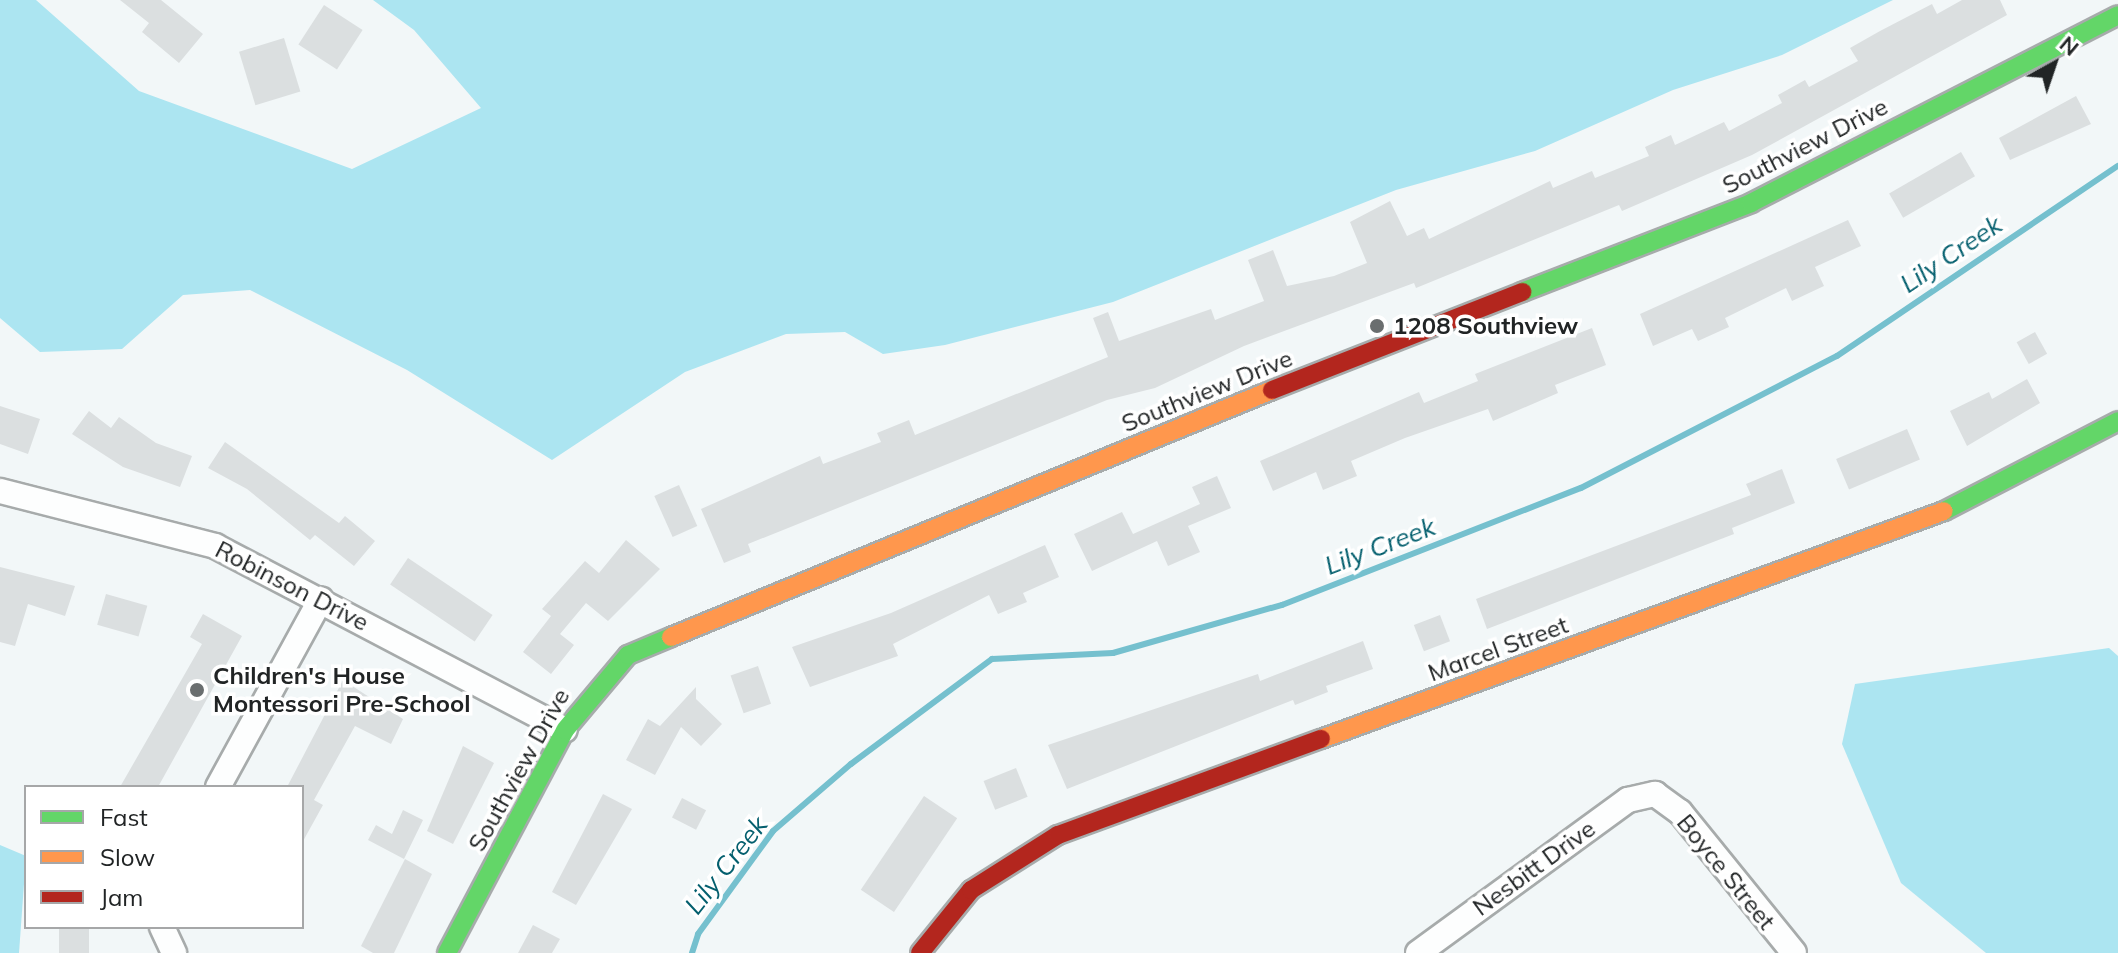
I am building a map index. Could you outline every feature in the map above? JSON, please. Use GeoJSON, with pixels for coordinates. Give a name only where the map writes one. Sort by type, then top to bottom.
{"type":"FeatureCollection","features":[{"type":"Feature","properties":{"kind":"street","name":"Southview Drive"},"geometry":{"type":"LineString","coordinates":[[447,953],[565,730],[611,669],[645,646],[1751,203],[2118,15]]}},
{"type":"Feature","properties":{"kind":"street","name":"Marcel Street"},"geometry":{"type":"LineString","coordinates":[[920,953],[971,890],[1058,835],[1936,515],[2118,421]]}},
{"type":"Feature","properties":{"kind":"street","name":"Robinson Drive"},"geometry":{"type":"LineString","coordinates":[[0,491],[174,531],[321,599],[565,730]]}},
{"type":"Feature","properties":{"kind":"street"},"geometry":{"type":"LineString","coordinates":[[219,785],[321,599]]}},
{"type":"Feature","properties":{"kind":"street","name":"Nesbitt Drive"},"geometry":{"type":"LineString","coordinates":[[1418,953],[1628,800],[1655,794]]}},
{"type":"Feature","properties":{"kind":"street","name":"Boyce Street"},"geometry":{"type":"LineString","coordinates":[[1655,794],[1680,812],[1794,953]]}},
{"type":"Feature","properties":{"kind":"street"},"geometry":{"type":"LineString","coordinates":[[163,929],[174,953]]}},
{"type":"Feature","properties":{"kind":"shaded area"},"geometry":{"type":"Polygon","coordinates":[[[0,0],[36,0],[139,91],[352,169],[481,108],[414,30],[373,0],[1893,0],[1782,55],[1673,90],[1535,151],[1396,190],[1113,302],[945,345],[883,354],[845,332],[786,334],[685,372],[552,460],[407,370],[250,290],[183,295],[122,349],[40,352],[0,318],[0,0]]]}},
{"type":"Feature","properties":{"kind":"shaded area"},"geometry":{"type":"Polygon","coordinates":[[[2109,648],[2118,656],[2118,953],[1986,953],[1901,883],[1842,744],[1855,684],[2109,648]]]}},
{"type":"Feature","properties":{"kind":"shaded area"},"geometry":{"type":"Polygon","coordinates":[[[0,845],[24,855],[24,884],[19,953],[0,953],[0,845]]]}},
{"type":"Feature","properties":{"kind":"building"},"geometry":{"type":"Polygon","coordinates":[[[120,0],[161,0],[203,34],[179,63],[142,32],[149,23],[120,0]]]}},
{"type":"Feature","properties":{"kind":"building"},"geometry":{"type":"Polygon","coordinates":[[[1962,0],[2000,0],[2007,15],[1752,155],[1622,211],[1619,205],[1416,288],[1414,283],[1244,346],[1155,388],[1107,400],[748,544],[751,552],[724,563],[701,509],[820,456],[823,464],[881,442],[877,433],[909,420],[915,435],[1108,357],[1093,318],[1108,312],[1119,341],[1211,309],[1215,320],[1264,301],[1248,260],[1273,250],[1287,286],[1334,276],[1367,263],[1350,222],[1390,201],[1407,236],[1424,228],[1429,239],[1550,181],[1553,188],[1592,171],[1595,178],[1649,156],[1645,147],[1671,135],[1675,145],[1724,122],[1729,131],[1782,103],[1778,95],[1805,80],[1809,87],[1858,61],[1850,48],[1880,31],[1932,4],[1937,14],[1962,0]]]}},
{"type":"Feature","properties":{"kind":"building"},"geometry":{"type":"Polygon","coordinates":[[[324,5],[363,30],[337,69],[298,44],[324,5]]]}},
{"type":"Feature","properties":{"kind":"building"},"geometry":{"type":"Polygon","coordinates":[[[284,38],[300,92],[255,105],[239,52],[284,38]]]}},
{"type":"Feature","properties":{"kind":"building"},"geometry":{"type":"Polygon","coordinates":[[[2076,96],[2091,124],[2010,160],[1999,138],[2076,96]]]}},
{"type":"Feature","properties":{"kind":"building"},"geometry":{"type":"Polygon","coordinates":[[[1961,152],[1975,176],[1903,218],[1889,194],[1961,152]]]}},
{"type":"Feature","properties":{"kind":"building"},"geometry":{"type":"Polygon","coordinates":[[[1848,220],[1861,246],[1815,267],[1824,286],[1792,301],[1786,288],[1725,318],[1729,327],[1698,341],[1692,329],[1653,346],[1640,314],[1848,220]]]}},
{"type":"Feature","properties":{"kind":"building"},"geometry":{"type":"Polygon","coordinates":[[[1592,328],[1606,365],[1555,385],[1558,393],[1493,421],[1488,409],[1405,438],[1351,461],[1357,476],[1323,490],[1316,472],[1273,491],[1260,461],[1419,392],[1424,403],[1478,381],[1475,374],[1592,328]]]}},
{"type":"Feature","properties":{"kind":"building"},"geometry":{"type":"Polygon","coordinates":[[[2035,332],[2047,354],[2029,364],[2017,342],[2035,332]]]}},
{"type":"Feature","properties":{"kind":"building"},"geometry":{"type":"Polygon","coordinates":[[[2027,379],[2040,403],[1967,446],[1950,411],[1989,392],[1992,399],[2027,379]]]}},
{"type":"Feature","properties":{"kind":"building"},"geometry":{"type":"Polygon","coordinates":[[[0,406],[40,419],[28,454],[0,444],[0,406]]]}},
{"type":"Feature","properties":{"kind":"building"},"geometry":{"type":"Polygon","coordinates":[[[89,411],[111,428],[119,417],[156,443],[192,456],[180,487],[123,467],[72,434],[89,411]]]}},
{"type":"Feature","properties":{"kind":"building"},"geometry":{"type":"Polygon","coordinates":[[[1907,429],[1920,459],[1849,489],[1836,459],[1907,429]]]}},
{"type":"Feature","properties":{"kind":"building"},"geometry":{"type":"Polygon","coordinates":[[[225,442],[339,523],[345,516],[375,541],[354,566],[315,535],[310,540],[247,489],[208,468],[225,442]]]}},
{"type":"Feature","properties":{"kind":"building"},"geometry":{"type":"Polygon","coordinates":[[[1782,469],[1795,503],[1732,528],[1734,534],[1487,629],[1476,599],[1751,495],[1746,484],[1782,469]]]}},
{"type":"Feature","properties":{"kind":"building"},"geometry":{"type":"Polygon","coordinates":[[[1217,476],[1231,508],[1188,526],[1200,552],[1168,566],[1157,541],[1092,571],[1074,534],[1122,512],[1133,534],[1200,504],[1192,487],[1217,476]]]}},
{"type":"Feature","properties":{"kind":"building"},"geometry":{"type":"Polygon","coordinates":[[[679,485],[697,526],[673,537],[654,496],[679,485]]]}},
{"type":"Feature","properties":{"kind":"building"},"geometry":{"type":"Polygon","coordinates":[[[626,540],[660,569],[608,621],[586,603],[560,634],[574,645],[551,674],[523,652],[551,616],[542,609],[585,561],[599,573],[626,540]]]}},
{"type":"Feature","properties":{"kind":"building"},"geometry":{"type":"Polygon","coordinates":[[[1045,545],[1059,577],[1023,593],[1027,602],[998,614],[989,595],[893,644],[898,656],[810,687],[792,647],[891,613],[1045,545]]]}},
{"type":"Feature","properties":{"kind":"building"},"geometry":{"type":"Polygon","coordinates":[[[408,558],[493,615],[475,642],[390,585],[408,558]]]}},
{"type":"Feature","properties":{"kind":"building"},"geometry":{"type":"Polygon","coordinates":[[[0,567],[75,586],[65,616],[28,604],[15,646],[0,642],[0,567]]]}},
{"type":"Feature","properties":{"kind":"building"},"geometry":{"type":"Polygon","coordinates":[[[106,594],[147,606],[139,637],[97,625],[106,594]]]}},
{"type":"Feature","properties":{"kind":"building"},"geometry":{"type":"Polygon","coordinates":[[[203,614],[242,636],[159,785],[121,785],[202,644],[190,637],[203,614]]]}},
{"type":"Feature","properties":{"kind":"building"},"geometry":{"type":"Polygon","coordinates":[[[1440,615],[1450,641],[1424,651],[1414,625],[1440,615]]]}},
{"type":"Feature","properties":{"kind":"building"},"geometry":{"type":"Polygon","coordinates":[[[1363,641],[1373,669],[1326,686],[1328,692],[1295,705],[1293,700],[1067,789],[1048,745],[1258,674],[1260,681],[1363,641]]]}},
{"type":"Feature","properties":{"kind":"building"},"geometry":{"type":"Polygon","coordinates":[[[758,666],[771,704],[744,713],[731,675],[758,666]]]}},
{"type":"Feature","properties":{"kind":"building"},"geometry":{"type":"Polygon","coordinates":[[[343,680],[403,719],[391,744],[355,726],[314,800],[323,805],[304,839],[304,785],[288,785],[343,680]]]}},
{"type":"Feature","properties":{"kind":"building"},"geometry":{"type":"Polygon","coordinates":[[[696,687],[696,699],[722,724],[701,746],[681,727],[655,775],[626,760],[648,719],[660,726],[696,687]]]}},
{"type":"Feature","properties":{"kind":"building"},"geometry":{"type":"Polygon","coordinates":[[[463,746],[494,763],[453,844],[427,831],[463,746]]]}},
{"type":"Feature","properties":{"kind":"building"},"geometry":{"type":"Polygon","coordinates":[[[1016,768],[1028,797],[995,810],[984,781],[1016,768]]]}},
{"type":"Feature","properties":{"kind":"building"},"geometry":{"type":"Polygon","coordinates":[[[603,794],[632,809],[576,905],[552,892],[603,794]]]}},
{"type":"Feature","properties":{"kind":"building"},"geometry":{"type":"Polygon","coordinates":[[[924,796],[957,818],[894,912],[861,890],[924,796]]]}},
{"type":"Feature","properties":{"kind":"building"},"geometry":{"type":"Polygon","coordinates":[[[682,798],[706,810],[696,830],[672,818],[682,798]]]}},
{"type":"Feature","properties":{"kind":"building"},"geometry":{"type":"Polygon","coordinates":[[[403,810],[423,820],[404,859],[368,840],[376,825],[392,834],[403,810]]]}},
{"type":"Feature","properties":{"kind":"building"},"geometry":{"type":"Polygon","coordinates":[[[405,859],[432,874],[394,953],[373,953],[361,946],[405,859]]]}},
{"type":"Feature","properties":{"kind":"building"},"geometry":{"type":"Polygon","coordinates":[[[533,925],[560,939],[552,953],[518,953],[533,925]]]}},
{"type":"Feature","properties":{"kind":"building"},"geometry":{"type":"Polygon","coordinates":[[[59,929],[89,929],[89,953],[59,953],[59,929]]]}},
{"type":"Feature","properties":{"kind":"waterway","name":"Lily Creek"},"geometry":{"type":"LineString","coordinates":[[692,953],[698,934],[773,831],[851,764],[992,659],[1113,653],[1282,605],[1581,488],[1837,356],[2118,166]]}},
{"type":"Feature","properties":{"kind":"traffic: fast"},"geometry":{"type":"LineString","coordinates":[[1522,292],[1751,203],[2118,15]]}},
{"type":"Feature","properties":{"kind":"traffic: fast"},"geometry":{"type":"LineString","coordinates":[[1944,511],[2118,421]]}},
{"type":"Feature","properties":{"kind":"traffic: fast"},"geometry":{"type":"LineString","coordinates":[[447,953],[565,730],[628,655],[671,637]]}},
{"type":"Feature","properties":{"kind":"traffic: slow"},"geometry":{"type":"LineString","coordinates":[[671,637],[1272,390]]}},
{"type":"Feature","properties":{"kind":"traffic: slow"},"geometry":{"type":"LineString","coordinates":[[1321,739],[1944,511]]}},
{"type":"Feature","properties":{"kind":"traffic: jam"},"geometry":{"type":"LineString","coordinates":[[1272,390],[1522,292]]}},
{"type":"Feature","properties":{"kind":"traffic: jam"},"geometry":{"type":"LineString","coordinates":[[920,953],[971,890],[1058,835],[1321,739]]}},
{"type":"Feature","properties":{"kind":"place","name":"1208 Southview"},"geometry":{"type":"Point","coordinates":[1377,326]}},
{"type":"Feature","properties":{"kind":"place","name":"Children's House Montessori Pre-School"},"geometry":{"type":"Point","coordinates":[197,690]}}]}
